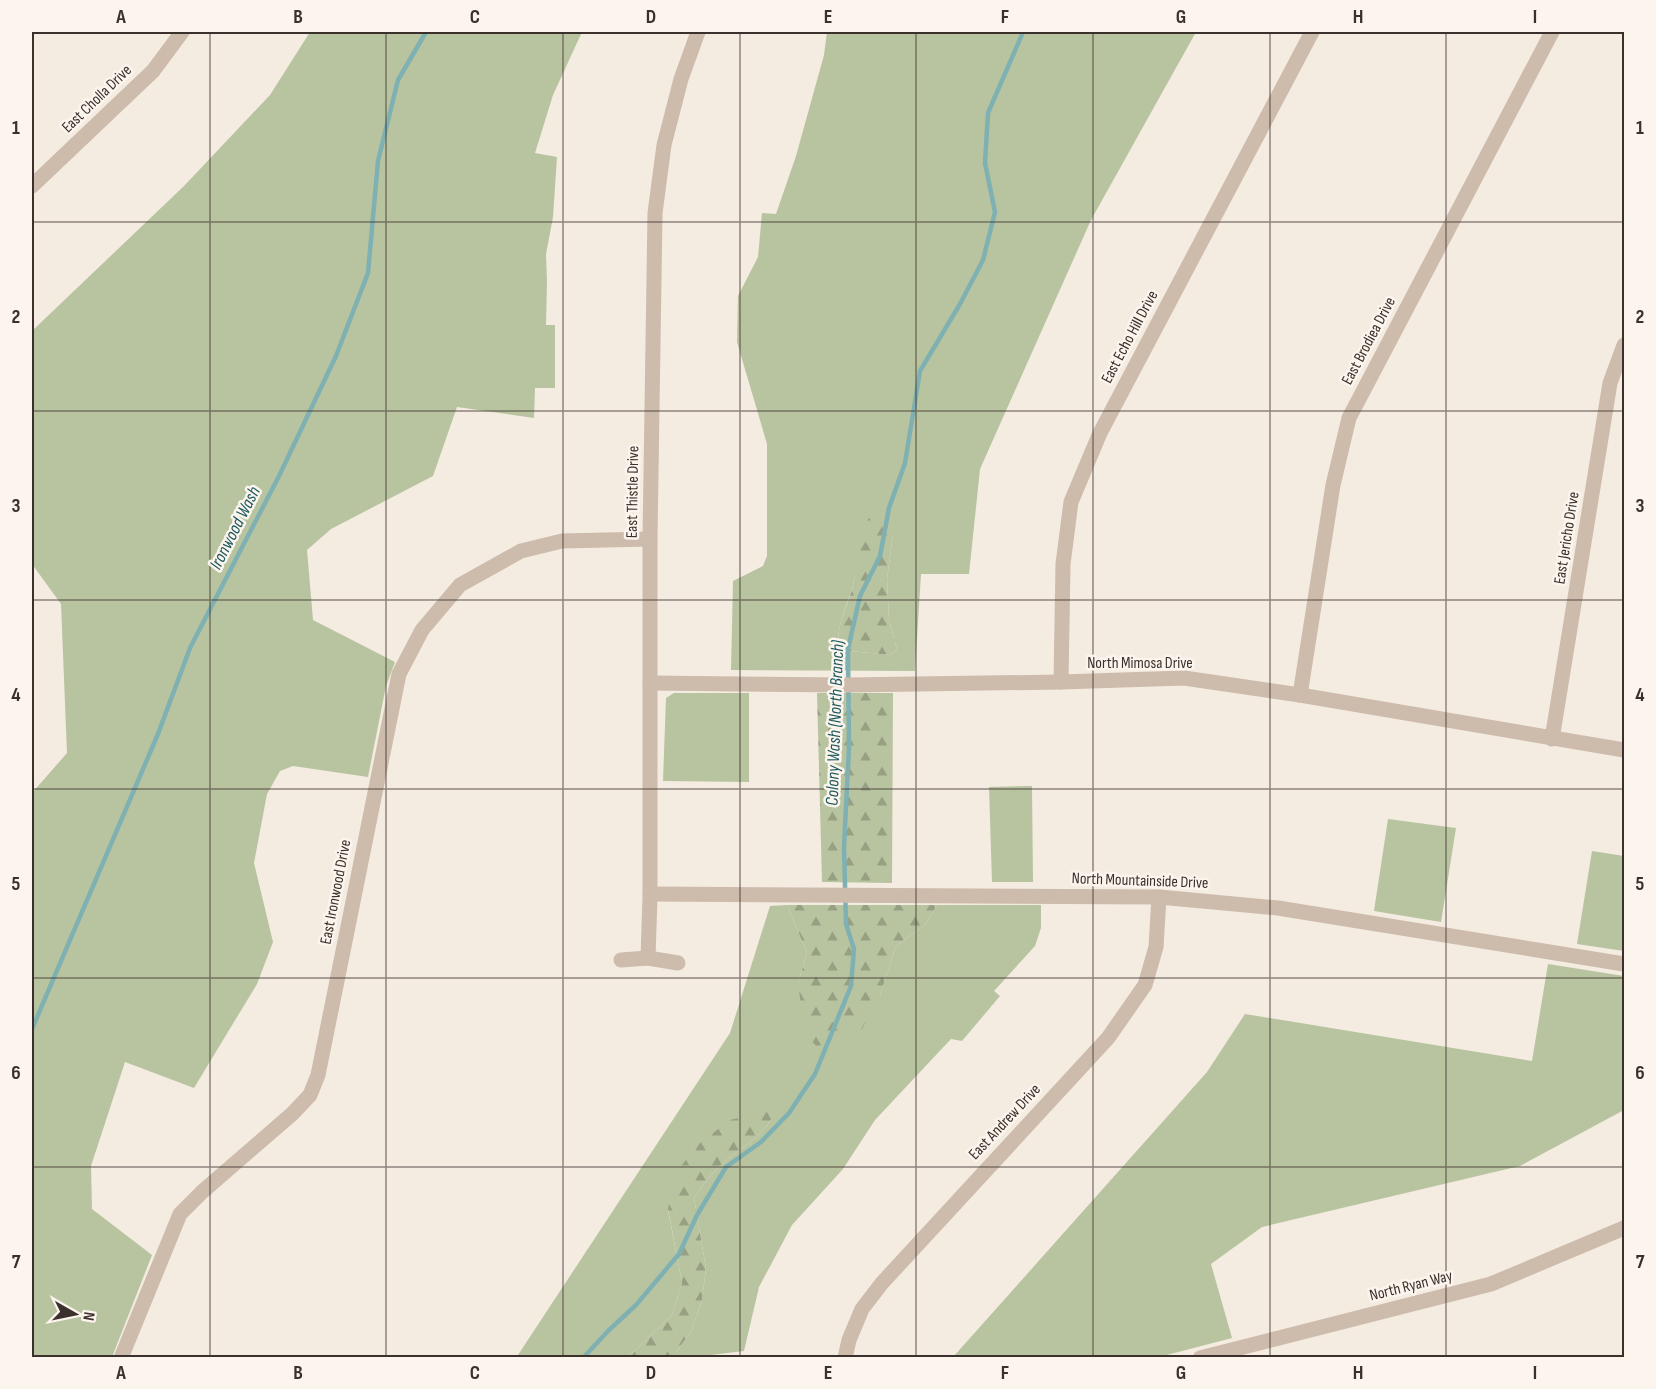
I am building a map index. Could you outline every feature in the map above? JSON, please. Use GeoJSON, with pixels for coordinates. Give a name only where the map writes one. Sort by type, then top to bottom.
{"type":"FeatureCollection","features":[{"type":"Feature","properties":{"kind":"street","name":"East Cholla Drive"},"geometry":{"type":"LineString","coordinates":[[32,186],[153,71],[182,32]]}},
{"type":"Feature","properties":{"kind":"street","name":"East Thistle Drive"},"geometry":{"type":"LineString","coordinates":[[648,958],[650,538],[655,213],[664,145],[681,79],[698,32]]}},
{"type":"Feature","properties":{"kind":"street","name":"East Echo Hill Drive"},"geometry":{"type":"LineString","coordinates":[[1061,682],[1063,564],[1071,502],[1100,434],[1312,32]]}},
{"type":"Feature","properties":{"kind":"street","name":"East Brodiea Drive"},"geometry":{"type":"LineString","coordinates":[[1300,695],[1333,485],[1349,418],[1552,32]]}},
{"type":"Feature","properties":{"kind":"street","name":"East Jericho Drive"},"geometry":{"type":"LineString","coordinates":[[1552,739],[1610,383],[1624,345]]}},
{"type":"Feature","properties":{"kind":"street","name":"East Ironwood Drive"},"geometry":{"type":"LineString","coordinates":[[121,1358],[180,1214],[292,1114],[310,1095],[318,1075],[399,674],[422,630],[460,585],[521,551],[562,541],[650,538]]}},
{"type":"Feature","properties":{"kind":"street","name":"North Mimosa Drive"},"geometry":{"type":"LineString","coordinates":[[650,683],[848,685],[1184,678],[1300,695],[1624,750]]}},
{"type":"Feature","properties":{"kind":"street","name":"North Mountainside Drive"},"geometry":{"type":"LineString","coordinates":[[650,894],[1160,897],[1278,908],[1624,964]]}},
{"type":"Feature","properties":{"kind":"street","name":"East Andrew Drive"},"geometry":{"type":"LineString","coordinates":[[845,1358],[861,1309],[882,1283],[1108,1038],[1145,985],[1156,947],[1160,897]]}},
{"type":"Feature","properties":{"kind":"street"},"geometry":{"type":"LineString","coordinates":[[621,960],[648,958],[678,963]]}},
{"type":"Feature","properties":{"kind":"street","name":"North Ryan Way"},"geometry":{"type":"LineString","coordinates":[[1200,1358],[1491,1284],[1624,1228]]}},
{"type":"Feature","properties":{"kind":"green space"},"geometry":{"type":"Polygon","coordinates":[[[310,32],[582,32],[553,95],[535,153],[557,157],[553,217],[546,254],[546,325],[555,325],[555,388],[535,388],[534,418],[457,407],[433,476],[331,529],[307,550],[313,620],[395,662],[386,686],[368,777],[293,766],[280,771],[267,794],[254,863],[273,942],[257,984],[194,1088],[125,1062],[91,1166],[92,1209],[152,1255],[112,1357],[32,1357],[32,793],[67,753],[61,604],[32,564],[32,331],[184,186],[270,95],[310,32]]]}},
{"type":"Feature","properties":{"kind":"green space"},"geometry":{"type":"Polygon","coordinates":[[[827,32],[1196,32],[1091,220],[980,469],[969,574],[921,574],[915,671],[731,670],[733,581],[763,566],[767,556],[767,444],[737,342],[738,296],[758,257],[762,213],[776,214],[796,156],[824,55],[827,32]],[[893,534],[855,547],[855,577],[840,624],[838,642],[840,650],[891,655],[897,649],[889,620],[887,579],[893,534]]]}},
{"type":"Feature","properties":{"kind":"green space"},"geometry":{"type":"Polygon","coordinates":[[[876,510],[890,521],[893,534],[887,579],[889,620],[897,649],[891,655],[840,650],[838,642],[840,624],[854,581],[855,547],[863,527],[876,510]]]}},
{"type":"Feature","properties":{"kind":"green space"},"geometry":{"type":"Polygon","coordinates":[[[674,693],[749,693],[749,782],[663,781],[666,698],[674,693]]]}},
{"type":"Feature","properties":{"kind":"green space"},"geometry":{"type":"Polygon","coordinates":[[[817,693],[893,693],[892,883],[822,882],[817,693]]]}},
{"type":"Feature","properties":{"kind":"green space"},"geometry":{"type":"Polygon","coordinates":[[[1032,786],[1033,882],[992,882],[989,787],[1032,786]]]}},
{"type":"Feature","properties":{"kind":"green space"},"geometry":{"type":"Polygon","coordinates":[[[1388,819],[1456,828],[1441,922],[1374,911],[1388,819]]]}},
{"type":"Feature","properties":{"kind":"green space"},"geometry":{"type":"Polygon","coordinates":[[[1592,851],[1624,856],[1624,951],[1577,944],[1592,851]]]}},
{"type":"Feature","properties":{"kind":"green space"},"geometry":{"type":"Polygon","coordinates":[[[787,905],[807,953],[798,983],[880,995],[896,946],[925,925],[937,905],[1041,905],[1041,928],[1035,946],[994,991],[1000,996],[962,1041],[951,1039],[875,1120],[843,1169],[792,1225],[759,1287],[744,1351],[694,1357],[672,1357],[691,1332],[702,1300],[706,1268],[694,1198],[718,1168],[758,1135],[772,1118],[668,1210],[682,1283],[672,1315],[628,1357],[516,1358],[730,1033],[770,906],[787,905]]]}},
{"type":"Feature","properties":{"kind":"green space"},"geometry":{"type":"Polygon","coordinates":[[[787,905],[937,905],[925,925],[896,946],[880,995],[862,1029],[817,1047],[805,1034],[798,983],[807,953],[787,905]]]}},
{"type":"Feature","properties":{"kind":"green space"},"geometry":{"type":"Polygon","coordinates":[[[1548,964],[1624,976],[1624,1110],[1520,1166],[1262,1227],[1211,1264],[1232,1338],[1159,1357],[954,1356],[1207,1072],[1245,1014],[1532,1061],[1548,964]]]}},
{"type":"Feature","properties":{"kind":"green space"},"geometry":{"type":"Polygon","coordinates":[[[768,1111],[772,1118],[763,1130],[718,1168],[694,1198],[706,1268],[702,1300],[691,1332],[672,1357],[628,1357],[672,1315],[682,1283],[668,1209],[674,1176],[696,1146],[730,1120],[768,1111]]]}},
{"type":"Feature","properties":{"kind":"waterway","name":"Ironwood Wash"},"geometry":{"type":"LineString","coordinates":[[32,1029],[158,734],[190,648],[279,476],[336,356],[368,273],[378,161],[398,80],[426,32]]}},
{"type":"Feature","properties":{"kind":"waterway","name":"Colony Wash (North Branch)"},"geometry":{"type":"LineString","coordinates":[[583,1358],[636,1305],[679,1254],[697,1215],[726,1167],[761,1142],[789,1113],[815,1074],[851,986],[854,949],[846,924],[844,847],[849,747],[848,649],[860,596],[880,556],[889,508],[905,463],[920,371],[983,260],[995,212],[985,163],[988,113],[1023,32]]}}]}
